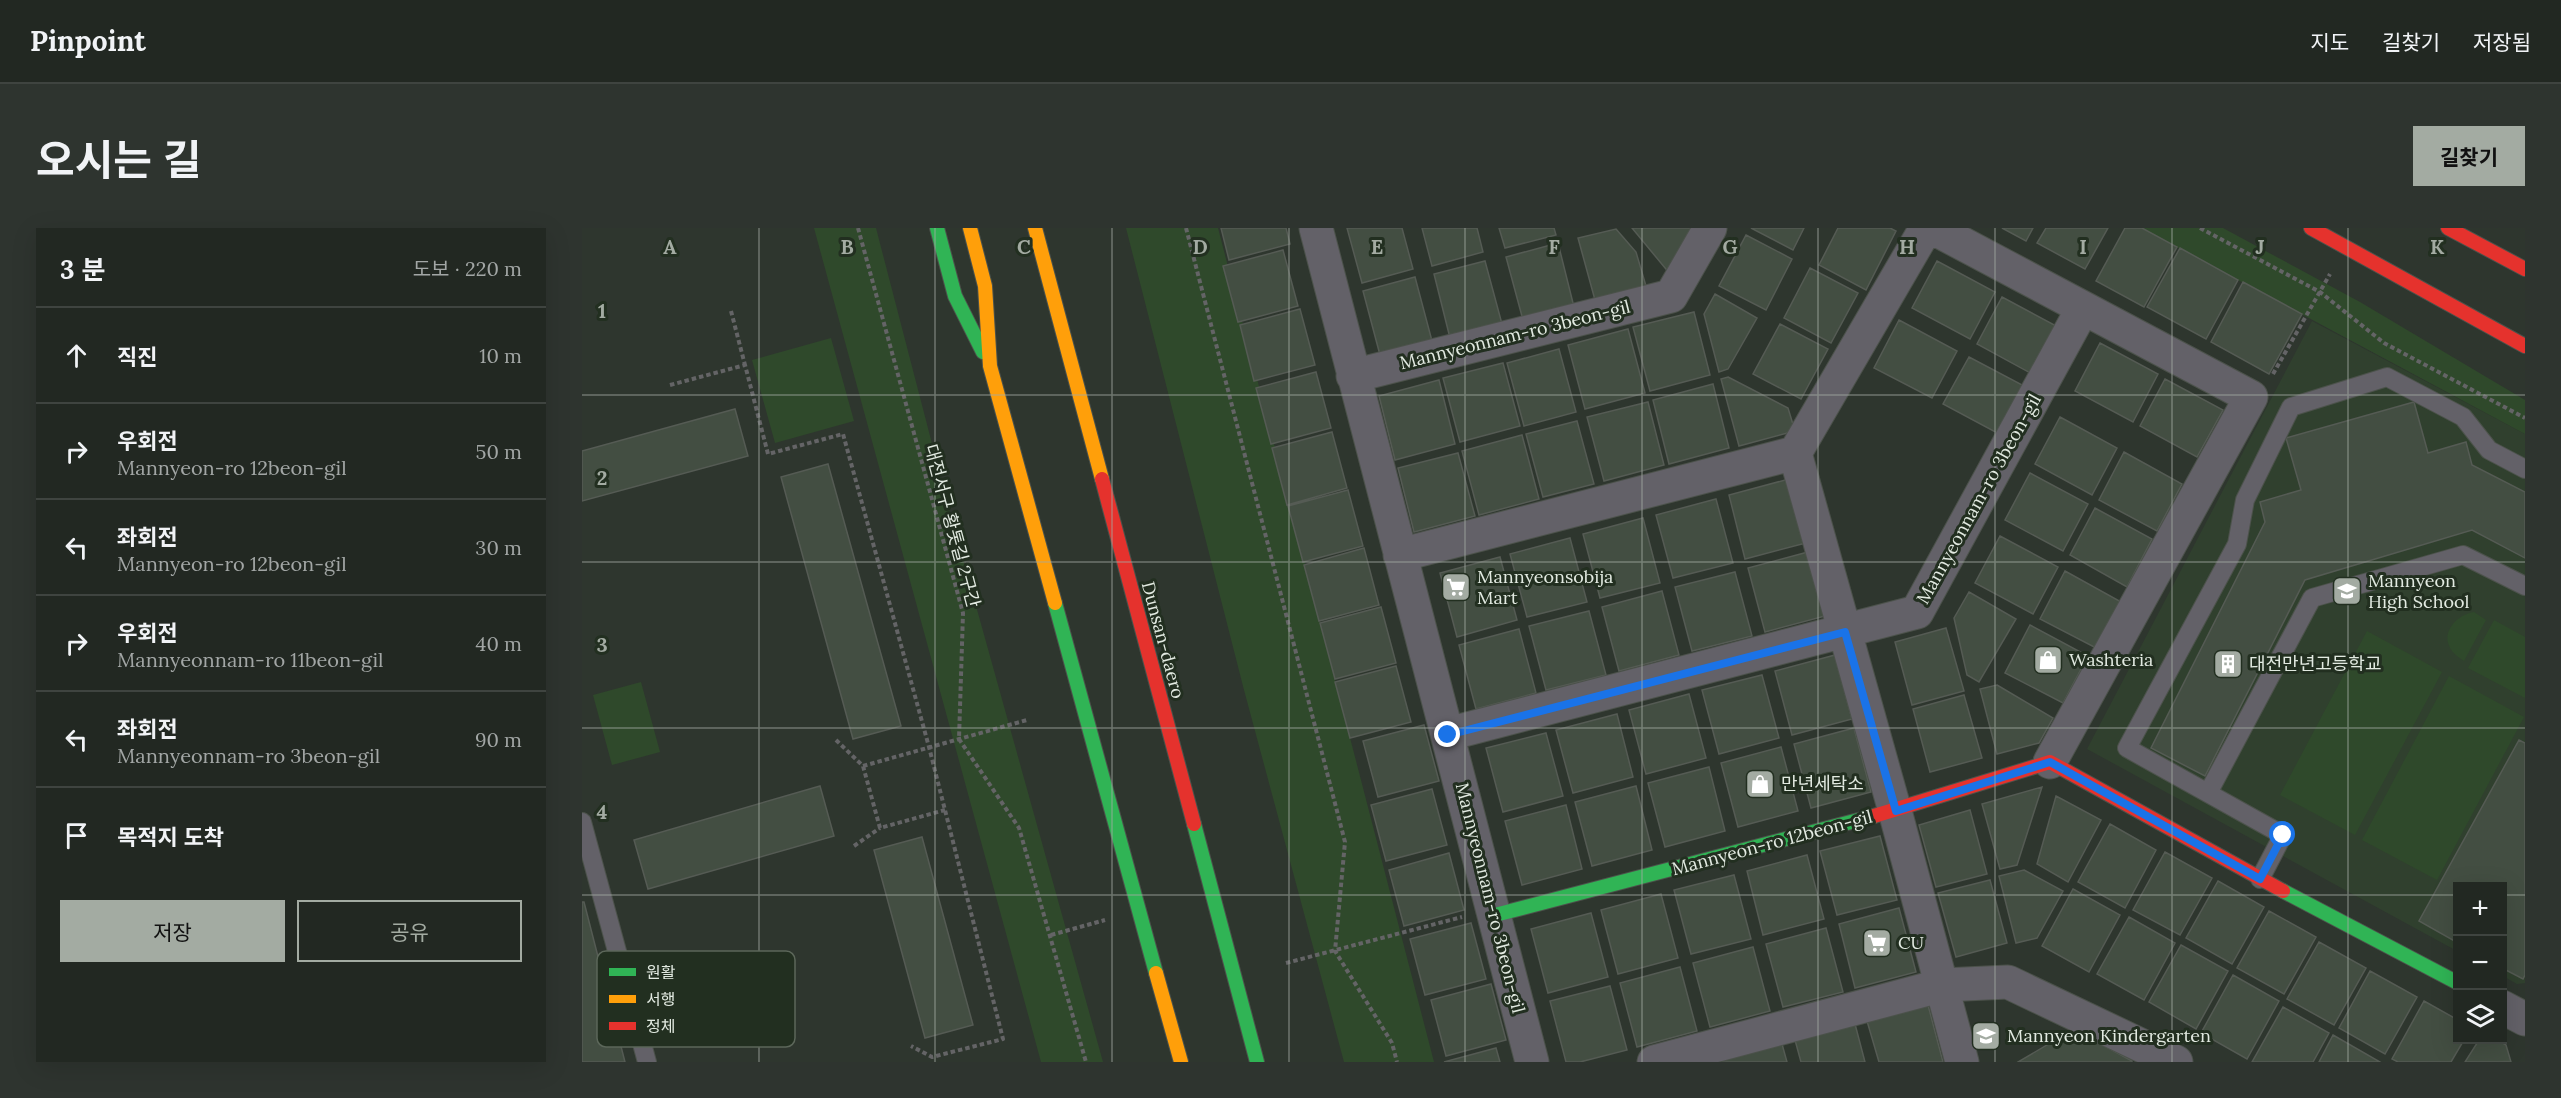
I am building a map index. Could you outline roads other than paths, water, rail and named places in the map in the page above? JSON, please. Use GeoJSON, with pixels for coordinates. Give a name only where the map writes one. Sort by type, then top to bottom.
{"type":"FeatureCollection","features":[{"type":"Feature","properties":{"kind":"main road"},"geometry":{"type":"LineString","coordinates":[[938,228],[955,296],[990,366],[1181,1062]]}},
{"type":"Feature","properties":{"kind":"main road"},"geometry":{"type":"LineString","coordinates":[[970,228],[985,286],[990,366]]}},
{"type":"Feature","properties":{"kind":"main road","name":"Dunsan-daero"},"geometry":{"type":"LineString","coordinates":[[1035,228],[1257,1062]]}},
{"type":"Feature","properties":{"kind":"main road"},"geometry":{"type":"LineString","coordinates":[[2311,228],[2525,346]]}},
{"type":"Feature","properties":{"kind":"main road"},"geometry":{"type":"LineString","coordinates":[[2448,228],[2525,270]]}},
{"type":"Feature","properties":{"kind":"main road"},"geometry":{"type":"LineString","coordinates":[[2050,762],[2260,879],[2453,981]]}},
{"type":"Feature","properties":{"kind":"main road","name":"Mannyeon-ro 12beon-gil"},"geometry":{"type":"LineString","coordinates":[[1494,912],[1896,811],[2050,762]]}},
{"type":"Feature","properties":{"kind":"street","name":"Mannyeonnam-ro 3beon-gil"},"geometry":{"type":"LineString","coordinates":[[1316,228],[1532,1062]]}},
{"type":"Feature","properties":{"kind":"street","name":"Mannyeonnam-ro 3beon-gil"},"geometry":{"type":"LineString","coordinates":[[1353,376],[1671,296],[1710,228]]}},
{"type":"Feature","properties":{"kind":"street"},"geometry":{"type":"LineString","coordinates":[[1400,555],[1795,453],[1926,228]]}},
{"type":"Feature","properties":{"kind":"street"},"geometry":{"type":"LineString","coordinates":[[1933,228],[2251,397],[2050,762]]}},
{"type":"Feature","properties":{"kind":"street","name":"Mannyeonnam-ro 3beon-gil"},"geometry":{"type":"LineString","coordinates":[[1448,735],[1917,612],[2083,308]]}},
{"type":"Feature","properties":{"kind":"street"},"geometry":{"type":"LineString","coordinates":[[1795,453],[1896,811],[1962,1062]]}},
{"type":"Feature","properties":{"kind":"street"},"geometry":{"type":"LineString","coordinates":[[1654,1062],[1943,985],[2008,982],[2176,1062]]}},
{"type":"Feature","properties":{"kind":"street"},"geometry":{"type":"LineString","coordinates":[[2507,1010],[2525,1019]]}},
{"type":"Feature","properties":{"kind":"lane"},"geometry":{"type":"LineString","coordinates":[[2260,879],[2283,835],[2127,748],[2237,544],[2245,500],[2291,407],[2387,377],[2463,417],[2489,450],[2525,469]]}},
{"type":"Feature","properties":{"kind":"lane"},"geometry":{"type":"LineString","coordinates":[[2208,793],[2312,598],[2463,555],[2525,586]]}},
{"type":"Feature","properties":{"kind":"lane"},"geometry":{"type":"LineString","coordinates":[[582,822],[617,951]]}},
{"type":"Feature","properties":{"kind":"lane"},"geometry":{"type":"LineString","coordinates":[[643,1047],[647,1062]]}},
{"type":"Feature","properties":{"kind":"place","name":"Mannyeonsobija Mart"},"geometry":{"type":"Point","coordinates":[1456,587]}},
{"type":"Feature","properties":{"kind":"place","name":"Mannyeon High School"},"geometry":{"type":"Point","coordinates":[2347,591]}},
{"type":"Feature","properties":{"kind":"place","name":"Washteria"},"geometry":{"type":"Point","coordinates":[2048,660]}},
{"type":"Feature","properties":{"kind":"place","name":"대전만년고등학교"},"geometry":{"type":"Point","coordinates":[2228,664]}},
{"type":"Feature","properties":{"kind":"place","name":"만년세탁소"},"geometry":{"type":"Point","coordinates":[1760,784]}},
{"type":"Feature","properties":{"kind":"place","name":"CU"},"geometry":{"type":"Point","coordinates":[1877,943]}},
{"type":"Feature","properties":{"kind":"place","name":"Mannyeon Kindergarten"},"geometry":{"type":"Point","coordinates":[1986,1036]}}]}
